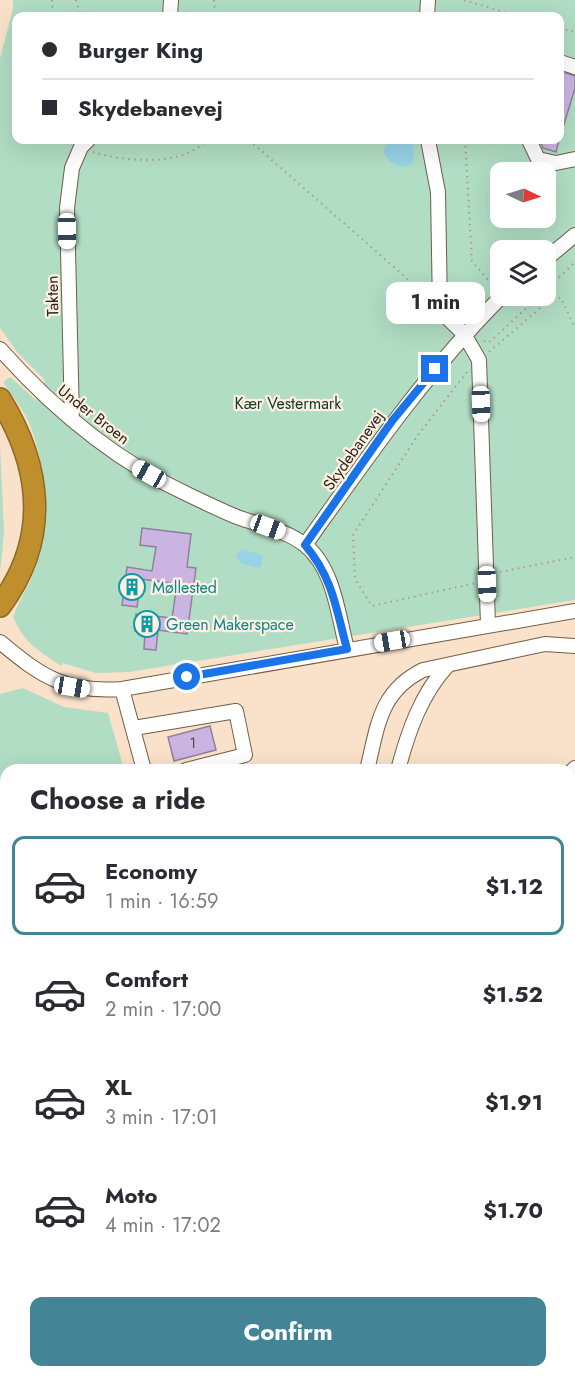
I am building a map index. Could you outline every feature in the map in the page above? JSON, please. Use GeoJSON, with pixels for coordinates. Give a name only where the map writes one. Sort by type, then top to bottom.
{"type":"FeatureCollection","features":[{"type":"Feature","properties":{"kind":"highway"},"geometry":{"type":"LineString","coordinates":[[0,606],[13,589],[26,560],[34,531],[35,500],[26,449],[17,426],[1,401]]}},
{"type":"Feature","properties":{"kind":"street","name":"Takten"},"geometry":{"type":"LineString","coordinates":[[72,420],[67,208],[72,168],[84,144]]}},
{"type":"Feature","properties":{"kind":"street"},"geometry":{"type":"LineString","coordinates":[[429,144],[438,192],[440,310]]}},
{"type":"Feature","properties":{"kind":"street"},"geometry":{"type":"LineString","coordinates":[[531,144],[538,159],[556,163],[575,159]]}},
{"type":"Feature","properties":{"kind":"street"},"geometry":{"type":"LineString","coordinates":[[556,251],[575,235]]}},
{"type":"Feature","properties":{"kind":"street"},"geometry":{"type":"LineString","coordinates":[[419,290],[464,334],[479,360],[488,625]]}},
{"type":"Feature","properties":{"kind":"street","name":"Skydebanevej"},"geometry":{"type":"LineString","coordinates":[[305,545],[392,421],[464,334],[491,306]]}},
{"type":"Feature","properties":{"kind":"street","name":"Under Broen"},"geometry":{"type":"LineString","coordinates":[[0,349],[26,378],[72,420],[129,463],[188,495],[284,533],[305,545],[322,565],[330,583],[347,649]]}},
{"type":"Feature","properties":{"kind":"street"},"geometry":{"type":"LineString","coordinates":[[0,642],[42,674],[72,687],[93,691],[122,689],[575,610]]}},
{"type":"Feature","properties":{"kind":"street"},"geometry":{"type":"LineString","coordinates":[[369,764],[384,708],[393,690],[405,679],[423,670],[545,644],[575,646]]}},
{"type":"Feature","properties":{"kind":"street"},"geometry":{"type":"LineString","coordinates":[[400,764],[406,740],[430,684],[448,665]]}},
{"type":"Feature","properties":{"kind":"street"},"geometry":{"type":"LineString","coordinates":[[122,689],[143,764]]}},
{"type":"Feature","properties":{"kind":"street"},"geometry":{"type":"LineString","coordinates":[[134,728],[236,711],[245,755],[210,764]]}},
{"type":"Feature","properties":{"kind":"path"},"geometry":{"type":"LineString","coordinates":[[464,0],[504,12]]}},
{"type":"Feature","properties":{"kind":"path"},"geometry":{"type":"LineString","coordinates":[[87,144],[112,157],[163,159],[188,153],[201,144]]}},
{"type":"Feature","properties":{"kind":"path"},"geometry":{"type":"LineString","coordinates":[[254,144],[419,290]]}},
{"type":"Feature","properties":{"kind":"path"},"geometry":{"type":"LineString","coordinates":[[465,144],[472,261],[490,281]]}},
{"type":"Feature","properties":{"kind":"path"},"geometry":{"type":"LineString","coordinates":[[556,280],[575,262]]}},
{"type":"Feature","properties":{"kind":"path"},"geometry":{"type":"LineString","coordinates":[[575,328],[561,298],[554,297],[479,360],[418,435],[353,535],[355,579],[372,606],[481,582],[486,577],[504,570],[575,557]]}},
{"type":"Feature","properties":{"kind":"path"},"geometry":{"type":"LineString","coordinates":[[464,334],[488,343],[529,306]]}},
{"type":"Feature","properties":{"kind":"green space","name":"Kær Vestermark"},"geometry":{"type":"Polygon","coordinates":[[[13,0],[575,0],[575,600],[129,672],[96,673],[62,663],[61,666],[39,651],[22,634],[13,617],[31,579],[42,541],[44,483],[30,425],[3,382],[10,377],[36,400],[45,380],[18,353],[0,328],[0,58],[12,13],[12,144],[564,144],[564,12],[12,12],[13,0]]]}},
{"type":"Feature","properties":{"kind":"green space"},"geometry":{"type":"Polygon","coordinates":[[[0,444],[4,533],[0,573],[0,444]]]}},
{"type":"Feature","properties":{"kind":"green space"},"geometry":{"type":"Polygon","coordinates":[[[23,688],[64,707],[108,713],[123,764],[0,764],[0,694],[23,688]]]}},
{"type":"Feature","properties":{"kind":"water"},"geometry":{"type":"Polygon","coordinates":[[[387,144],[412,144],[413,163],[402,167],[390,162],[383,151],[387,144]]]}},
{"type":"Feature","properties":{"kind":"water"},"geometry":{"type":"Polygon","coordinates":[[[242,549],[262,555],[262,565],[259,568],[240,563],[236,556],[242,549]]]}},
{"type":"Feature","properties":{"kind":"building"},"geometry":{"type":"Polygon","coordinates":[[[564,72],[575,76],[575,88],[564,124],[564,72]]]}},
{"type":"Feature","properties":{"kind":"building"},"geometry":{"type":"Polygon","coordinates":[[[542,144],[558,144],[556,152],[543,148],[542,144]]]}},
{"type":"Feature","properties":{"kind":"building"},"geometry":{"type":"Polygon","coordinates":[[[142,528],[191,534],[187,567],[196,568],[187,634],[158,630],[156,650],[144,649],[145,632],[135,631],[136,614],[172,618],[177,584],[141,579],[137,607],[122,605],[127,567],[152,571],[156,547],[140,545],[142,528]]]}},
{"type":"Feature","properties":{"kind":"building"},"geometry":{"type":"Polygon","coordinates":[[[210,726],[216,750],[174,761],[168,737],[210,726]]]}},
{"type":"Feature","properties":{"kind":"place","name":"Møllested"},"geometry":{"type":"Point","coordinates":[132,587]}},
{"type":"Feature","properties":{"kind":"place","name":"Green Makerspace"},"geometry":{"type":"Point","coordinates":[147,624]}},
{"type":"Feature","properties":{"kind":"route"},"geometry":{"type":"LineString","coordinates":[[187,677],[347,649],[330,583],[322,565],[305,545],[392,421],[435,369]]}}]}
